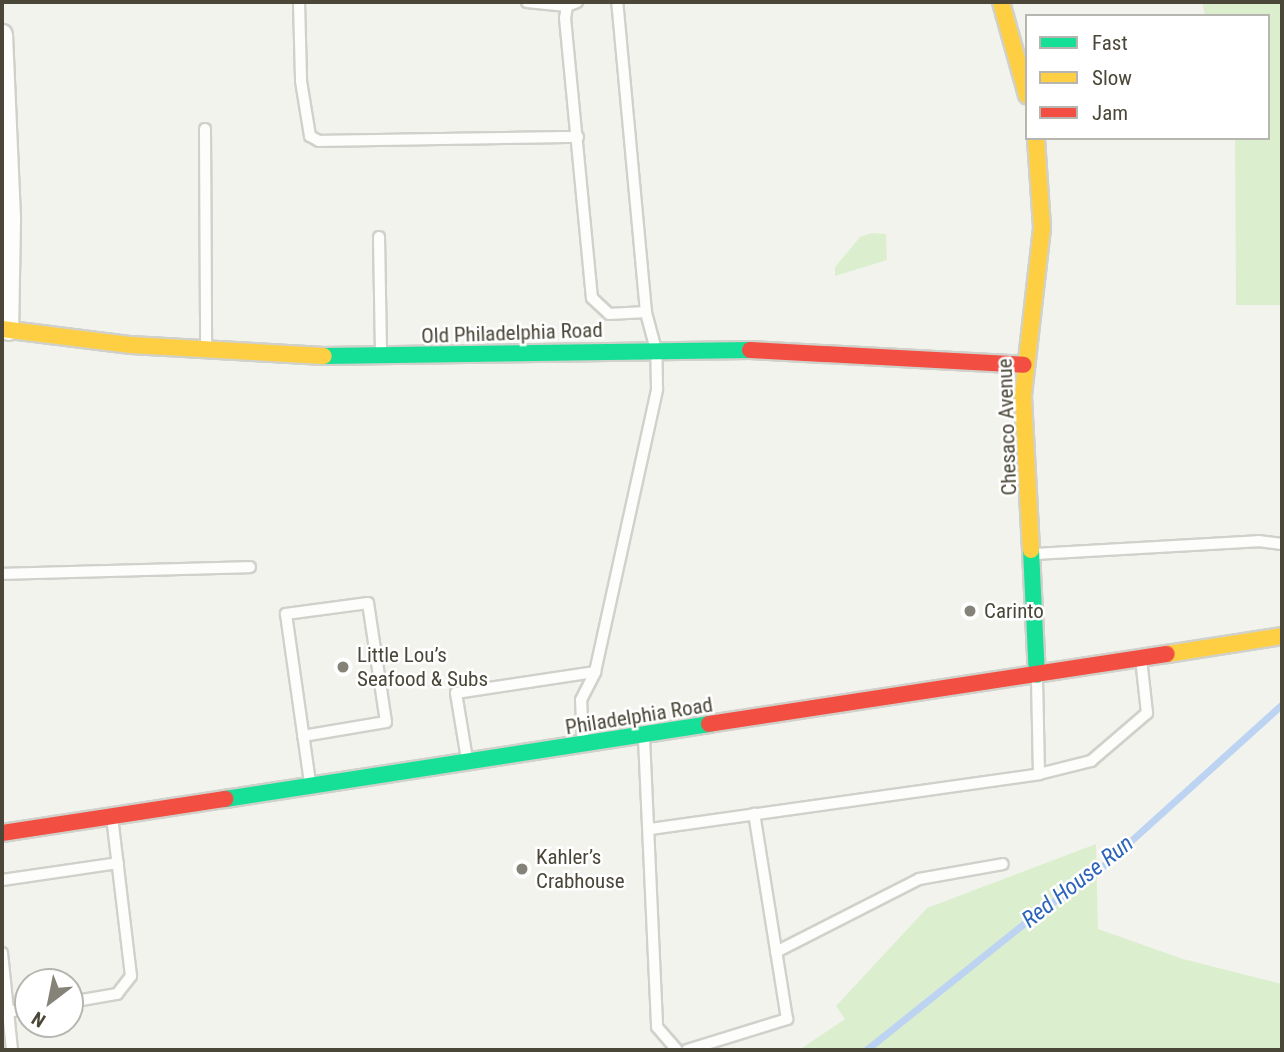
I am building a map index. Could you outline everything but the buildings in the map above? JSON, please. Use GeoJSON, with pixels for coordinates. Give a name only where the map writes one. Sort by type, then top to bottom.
{"type":"FeatureCollection","features":[{"type":"Feature","properties":{"kind":"street"},"geometry":{"type":"LineString","coordinates":[[1001,2],[1025,88]]}},
{"type":"Feature","properties":{"kind":"street"},"geometry":{"type":"LineString","coordinates":[[2,34],[10,220],[5,329]]}},
{"type":"Feature","properties":{"kind":"street","name":"Chesaco Avenue"},"geometry":{"type":"LineString","coordinates":[[1037,140],[1042,227],[1024,365],[1037,675]]}},
{"type":"Feature","properties":{"kind":"street","name":"Old Philadelphia Road"},"geometry":{"type":"LineString","coordinates":[[5,329],[206,351],[381,357],[656,350],[863,353],[1024,365]]}},
{"type":"Feature","properties":{"kind":"street","name":"Philadelphia Road"},"geometry":{"type":"LineString","coordinates":[[2,833],[583,747],[1282,636]]}},
{"type":"Feature","properties":{"kind":"lane"},"geometry":{"type":"LineString","coordinates":[[299,2],[301,81],[310,136],[319,141],[578,137]]}},
{"type":"Feature","properties":{"kind":"lane"},"geometry":{"type":"LineString","coordinates":[[527,2],[566,6],[577,2]]}},
{"type":"Feature","properties":{"kind":"lane"},"geometry":{"type":"LineString","coordinates":[[583,747],[581,700],[595,672],[657,389],[656,350],[646,312],[617,2]]}},
{"type":"Feature","properties":{"kind":"lane"},"geometry":{"type":"LineString","coordinates":[[566,6],[592,298],[609,314],[646,312]]}},
{"type":"Feature","properties":{"kind":"lane"},"geometry":{"type":"LineString","coordinates":[[205,129],[206,351]]}},
{"type":"Feature","properties":{"kind":"lane"},"geometry":{"type":"LineString","coordinates":[[379,237],[381,357]]}},
{"type":"Feature","properties":{"kind":"lane"},"geometry":{"type":"LineString","coordinates":[[1033,554],[1258,541],[1282,544]]}},
{"type":"Feature","properties":{"kind":"lane"},"geometry":{"type":"LineString","coordinates":[[2,574],[250,567]]}},
{"type":"Feature","properties":{"kind":"lane"},"geometry":{"type":"LineString","coordinates":[[303,736],[386,722],[368,603],[286,614],[310,788]]}},
{"type":"Feature","properties":{"kind":"lane"},"geometry":{"type":"LineString","coordinates":[[650,829],[1039,774],[1091,761],[1147,713],[1141,659]]}},
{"type":"Feature","properties":{"kind":"lane"},"geometry":{"type":"LineString","coordinates":[[467,764],[456,693],[595,672]]}},
{"type":"Feature","properties":{"kind":"lane"},"geometry":{"type":"LineString","coordinates":[[1037,675],[1039,774]]}},
{"type":"Feature","properties":{"kind":"lane"},"geometry":{"type":"LineString","coordinates":[[643,737],[650,829],[657,1027],[677,1050]]}},
{"type":"Feature","properties":{"kind":"lane"},"geometry":{"type":"LineString","coordinates":[[687,1050],[787,1019],[754,814]]}},
{"type":"Feature","properties":{"kind":"lane"},"geometry":{"type":"LineString","coordinates":[[84,1000],[117,995],[131,976],[112,817]]}},
{"type":"Feature","properties":{"kind":"lane"},"geometry":{"type":"LineString","coordinates":[[2,880],[118,863]]}},
{"type":"Feature","properties":{"kind":"lane"},"geometry":{"type":"LineString","coordinates":[[776,951],[919,878],[1003,864]]}},
{"type":"Feature","properties":{"kind":"lane"},"geometry":{"type":"LineString","coordinates":[[2,953],[12,1050]]}},
{"type":"Feature","properties":{"kind":"lane"},"geometry":{"type":"LineString","coordinates":[[8,1012],[14,1011]]}},
{"type":"Feature","properties":{"kind":"green space"},"geometry":{"type":"Polygon","coordinates":[[[1202,2],[1282,2],[1282,305],[1236,305],[1235,140],[1270,140],[1270,14],[1205,14],[1202,2]]]}},
{"type":"Feature","properties":{"kind":"green space"},"geometry":{"type":"Polygon","coordinates":[[[872,233],[886,234],[887,260],[835,276],[835,267],[860,237],[872,233]]]}},
{"type":"Feature","properties":{"kind":"green space"},"geometry":{"type":"Polygon","coordinates":[[[1096,844],[1098,929],[1183,959],[1282,984],[1282,1050],[799,1050],[845,1019],[836,1006],[927,908],[1096,844]]]}},
{"type":"Feature","properties":{"kind":"waterway","name":"Red House Run"},"geometry":{"type":"LineString","coordinates":[[866,1050],[1038,912],[1093,875],[1282,704]]}},
{"type":"Feature","properties":{"kind":"traffic: fast"},"geometry":{"type":"LineString","coordinates":[[324,356],[750,350]]}},
{"type":"Feature","properties":{"kind":"traffic: fast"},"geometry":{"type":"LineString","coordinates":[[1031,550],[1037,675]]}},
{"type":"Feature","properties":{"kind":"traffic: fast"},"geometry":{"type":"LineString","coordinates":[[225,799],[709,724]]}},
{"type":"Feature","properties":{"kind":"traffic: slow"},"geometry":{"type":"LineString","coordinates":[[1001,2],[1025,88]]}},
{"type":"Feature","properties":{"kind":"traffic: slow"},"geometry":{"type":"LineString","coordinates":[[1031,550],[1023,395],[1042,227],[1036,140]]}},
{"type":"Feature","properties":{"kind":"traffic: slow"},"geometry":{"type":"LineString","coordinates":[[2,329],[131,345],[324,356]]}},
{"type":"Feature","properties":{"kind":"traffic: slow"},"geometry":{"type":"LineString","coordinates":[[1167,654],[1282,636]]}},
{"type":"Feature","properties":{"kind":"traffic: jam"},"geometry":{"type":"LineString","coordinates":[[750,350],[1024,365]]}},
{"type":"Feature","properties":{"kind":"traffic: jam"},"geometry":{"type":"LineString","coordinates":[[709,724],[1167,654]]}},
{"type":"Feature","properties":{"kind":"traffic: jam"},"geometry":{"type":"LineString","coordinates":[[2,833],[225,799]]}},
{"type":"Feature","properties":{"kind":"place","name":"Carinto"},"geometry":{"type":"Point","coordinates":[970,611]}},
{"type":"Feature","properties":{"kind":"place","name":"Little Lou’s Seafood & Subs"},"geometry":{"type":"Point","coordinates":[343,667]}},
{"type":"Feature","properties":{"kind":"place","name":"Kahler’s Crabhouse"},"geometry":{"type":"Point","coordinates":[522,869]}}]}
